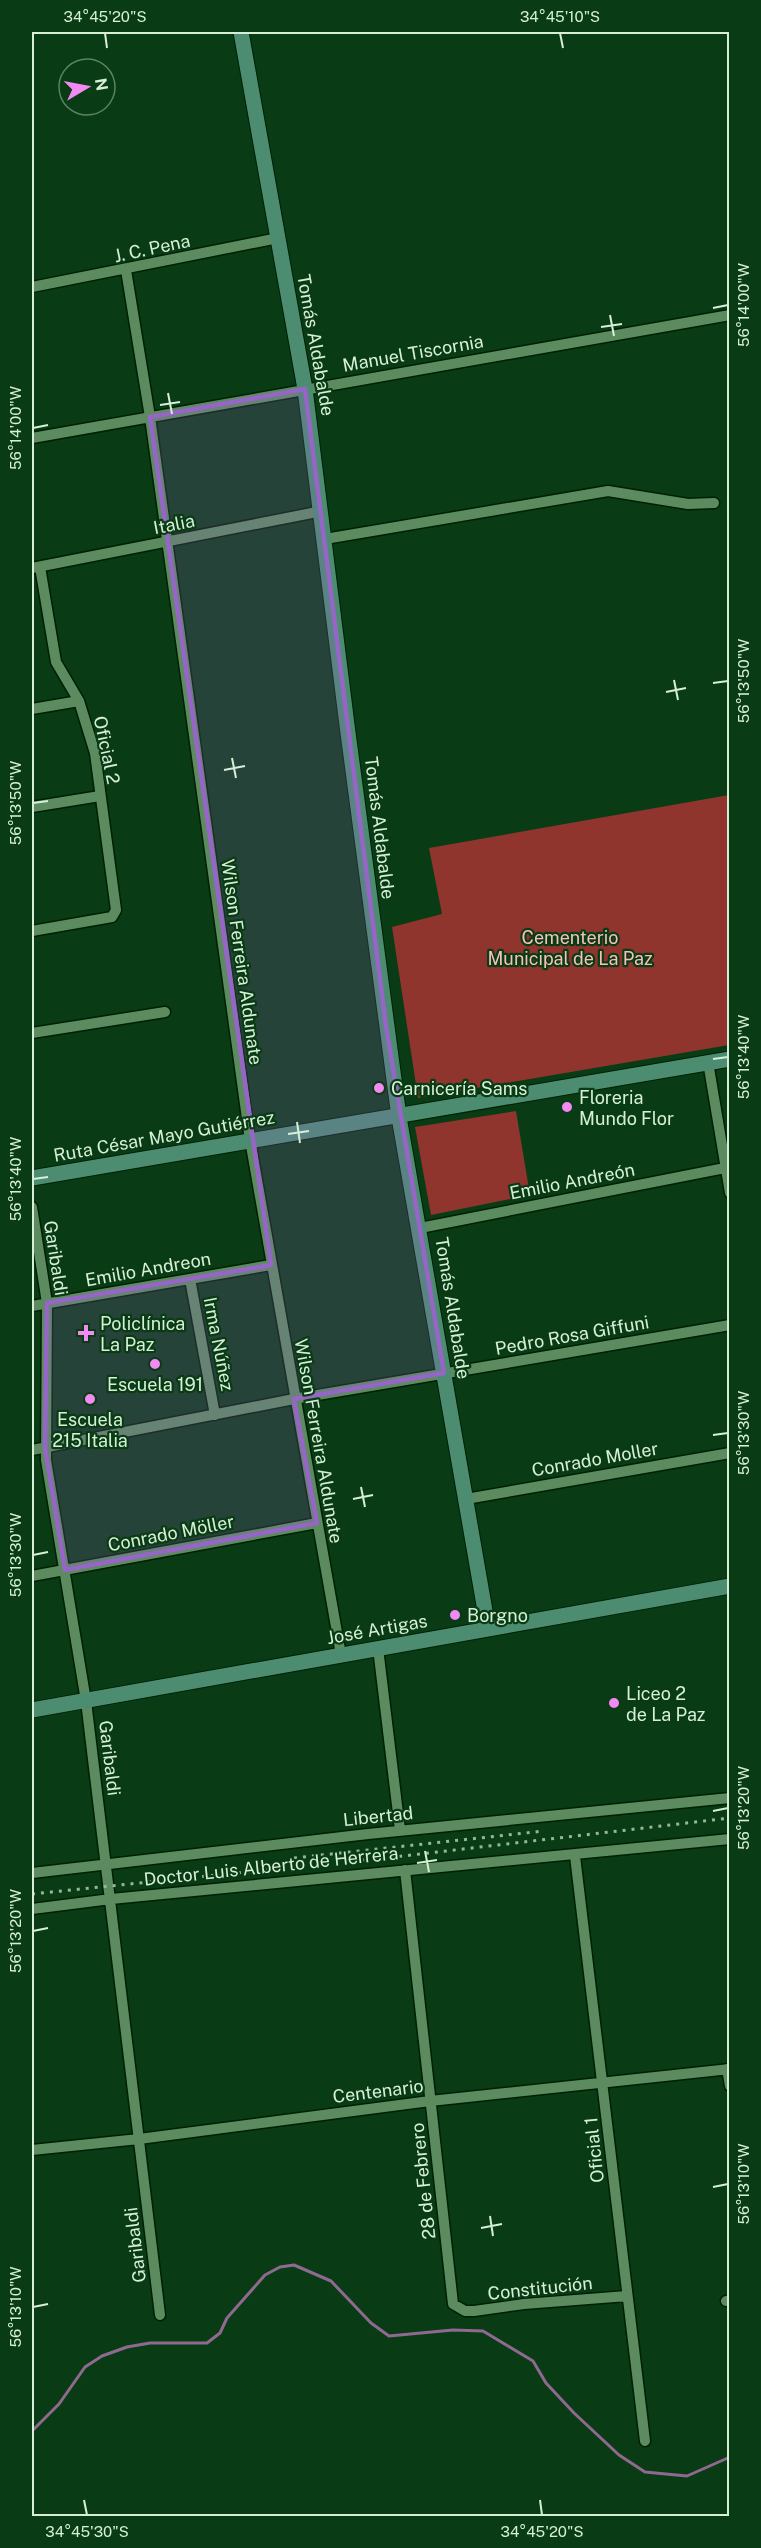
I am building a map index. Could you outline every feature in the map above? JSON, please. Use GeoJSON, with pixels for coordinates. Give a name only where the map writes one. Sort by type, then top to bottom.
{"type":"FeatureCollection","features":[{"type":"Feature","properties":{"kind":"street","name":"Tomás Aldabalde"},"geometry":{"type":"LineString","coordinates":[[241,32],[305,388],[399,1116],[488,1628]]}},
{"type":"Feature","properties":{"kind":"street","name":"J. C. Pena"},"geometry":{"type":"LineString","coordinates":[[32,288],[278,238]]}},
{"type":"Feature","properties":{"kind":"street","name":"Wilson Ferreira Aldunate"},"geometry":{"type":"LineString","coordinates":[[126,270],[150,417],[250,1140],[270,1265],[341,1655]]}},
{"type":"Feature","properties":{"kind":"street","name":"Manuel Tiscornia"},"geometry":{"type":"LineString","coordinates":[[32,438],[729,315]]}},
{"type":"Feature","properties":{"kind":"street"},"geometry":{"type":"LineString","coordinates":[[325,539],[608,491],[688,504],[714,503]]}},
{"type":"Feature","properties":{"kind":"street","name":"Italia"},"geometry":{"type":"LineString","coordinates":[[36,568],[322,511]]}},
{"type":"Feature","properties":{"kind":"street","name":"Oficial 2"},"geometry":{"type":"LineString","coordinates":[[32,931],[112,917],[116,910],[95,753],[79,701],[56,662],[36,568]]}},
{"type":"Feature","properties":{"kind":"street"},"geometry":{"type":"LineString","coordinates":[[32,709],[79,701]]}},
{"type":"Feature","properties":{"kind":"street"},"geometry":{"type":"LineString","coordinates":[[32,807],[100,796]]}},
{"type":"Feature","properties":{"kind":"street"},"geometry":{"type":"LineString","coordinates":[[32,1033],[165,1012]]}},
{"type":"Feature","properties":{"kind":"street","name":"Ruta César Mayo Gutiérrez"},"geometry":{"type":"LineString","coordinates":[[32,1178],[729,1059]]}},
{"type":"Feature","properties":{"kind":"street"},"geometry":{"type":"LineString","coordinates":[[708,1062],[727,1168],[729,1193]]}},
{"type":"Feature","properties":{"kind":"street","name":"Emilio Andreón"},"geometry":{"type":"LineString","coordinates":[[420,1228],[727,1168]]}},
{"type":"Feature","properties":{"kind":"street","name":"Garibaldi"},"geometry":{"type":"LineString","coordinates":[[32,1207],[47,1303],[45,1448],[86,1701],[160,2315]]}},
{"type":"Feature","properties":{"kind":"street","name":"Emilio Andreon"},"geometry":{"type":"LineString","coordinates":[[32,1306],[270,1265]]}},
{"type":"Feature","properties":{"kind":"street","name":"Irma Núñez"},"geometry":{"type":"LineString","coordinates":[[190,1279],[215,1415]]}},
{"type":"Feature","properties":{"kind":"street","name":"Pedro Rosa Giffuni"},"geometry":{"type":"LineString","coordinates":[[32,1450],[294,1399],[729,1325]]}},
{"type":"Feature","properties":{"kind":"street","name":"Conrado Moller"},"geometry":{"type":"LineString","coordinates":[[466,1499],[729,1453]]}},
{"type":"Feature","properties":{"kind":"street","name":"Conrado Möller"},"geometry":{"type":"LineString","coordinates":[[32,1576],[317,1522]]}},
{"type":"Feature","properties":{"kind":"street","name":"José Artigas"},"geometry":{"type":"LineString","coordinates":[[32,1710],[729,1586]]}},
{"type":"Feature","properties":{"kind":"street"},"geometry":{"type":"LineString","coordinates":[[378,1648],[400,1830]]}},
{"type":"Feature","properties":{"kind":"street","name":"Libertad"},"geometry":{"type":"LineString","coordinates":[[32,1873],[400,1830],[729,1798]]}},
{"type":"Feature","properties":{"kind":"street","name":"Doctor Luis Alberto de Herrera"},"geometry":{"type":"LineString","coordinates":[[32,1909],[111,1899],[575,1856],[729,1839]]}},
{"type":"Feature","properties":{"kind":"street","name":"Oficial 1"},"geometry":{"type":"LineString","coordinates":[[575,1856],[645,2441]]}},
{"type":"Feature","properties":{"kind":"street","name":"28 de Febrero"},"geometry":{"type":"LineString","coordinates":[[405,1870],[450,2292],[453,2304],[457,2308]]}},
{"type":"Feature","properties":{"kind":"street"},"geometry":{"type":"LineString","coordinates":[[728,2069],[729,2086]]}},
{"type":"Feature","properties":{"kind":"street","name":"Centenario"},"geometry":{"type":"LineString","coordinates":[[32,2150],[139,2139],[430,2101],[728,2069]]}},
{"type":"Feature","properties":{"kind":"street","name":"Constitución"},"geometry":{"type":"LineString","coordinates":[[457,2308],[474,2311],[524,2304],[627,2296]]}},
{"type":"Feature","properties":{"kind":"highlighted area"},"geometry":{"type":"Polygon","coordinates":[[[305,389],[386,1026],[444,1373],[294,1399],[317,1523],[65,1570],[45,1448],[47,1303],[271,1265],[150,417],[305,389]]]}},
{"type":"Feature","properties":{"kind":"green space","name":"Cementerio Municipal de La Paz"},"geometry":{"type":"Polygon","coordinates":[[[729,795],[729,1045],[418,1098],[392,927],[442,914],[429,848],[729,795]]]}},
{"type":"Feature","properties":{"kind":"green space"},"geometry":{"type":"Polygon","coordinates":[[[516,1111],[530,1195],[431,1215],[415,1127],[516,1111]]]}},
{"type":"Feature","properties":{"kind":"waterway"},"geometry":{"type":"LineString","coordinates":[[32,2431],[59,2404],[85,2367],[102,2356],[127,2347],[150,2343],[207,2343],[220,2333],[227,2318],[265,2275],[280,2267],[294,2265],[331,2281],[371,2323],[389,2336],[453,2330],[483,2331],[533,2361],[546,2383],[574,2413],[619,2455],[645,2472],[687,2476],[730,2457]]}},
{"type":"Feature","properties":{"kind":"railway"},"geometry":{"type":"LineString","coordinates":[[32,1894],[403,1856],[730,1818]]}},
{"type":"Feature","properties":{"kind":"railway"},"geometry":{"type":"LineString","coordinates":[[294,1858],[544,1831]]}},
{"type":"Feature","properties":{"kind":"place","name":"Carnicería Sams"},"geometry":{"type":"Point","coordinates":[379,1088]}},
{"type":"Feature","properties":{"kind":"place","name":"Floreria Mundo Flor"},"geometry":{"type":"Point","coordinates":[567,1107]}},
{"type":"Feature","properties":{"kind":"place","name":"Policlínica La Paz"},"geometry":{"type":"Point","coordinates":[86,1333]}},
{"type":"Feature","properties":{"kind":"place","name":"Escuela 191"},"geometry":{"type":"Point","coordinates":[155,1364]}},
{"type":"Feature","properties":{"kind":"place","name":"Escuela 215 Italia"},"geometry":{"type":"Point","coordinates":[90,1399]}},
{"type":"Feature","properties":{"kind":"place","name":"Borgno"},"geometry":{"type":"Point","coordinates":[455,1615]}},
{"type":"Feature","properties":{"kind":"place","name":"Liceo 2 de La Paz"},"geometry":{"type":"Point","coordinates":[614,1703]}}]}
